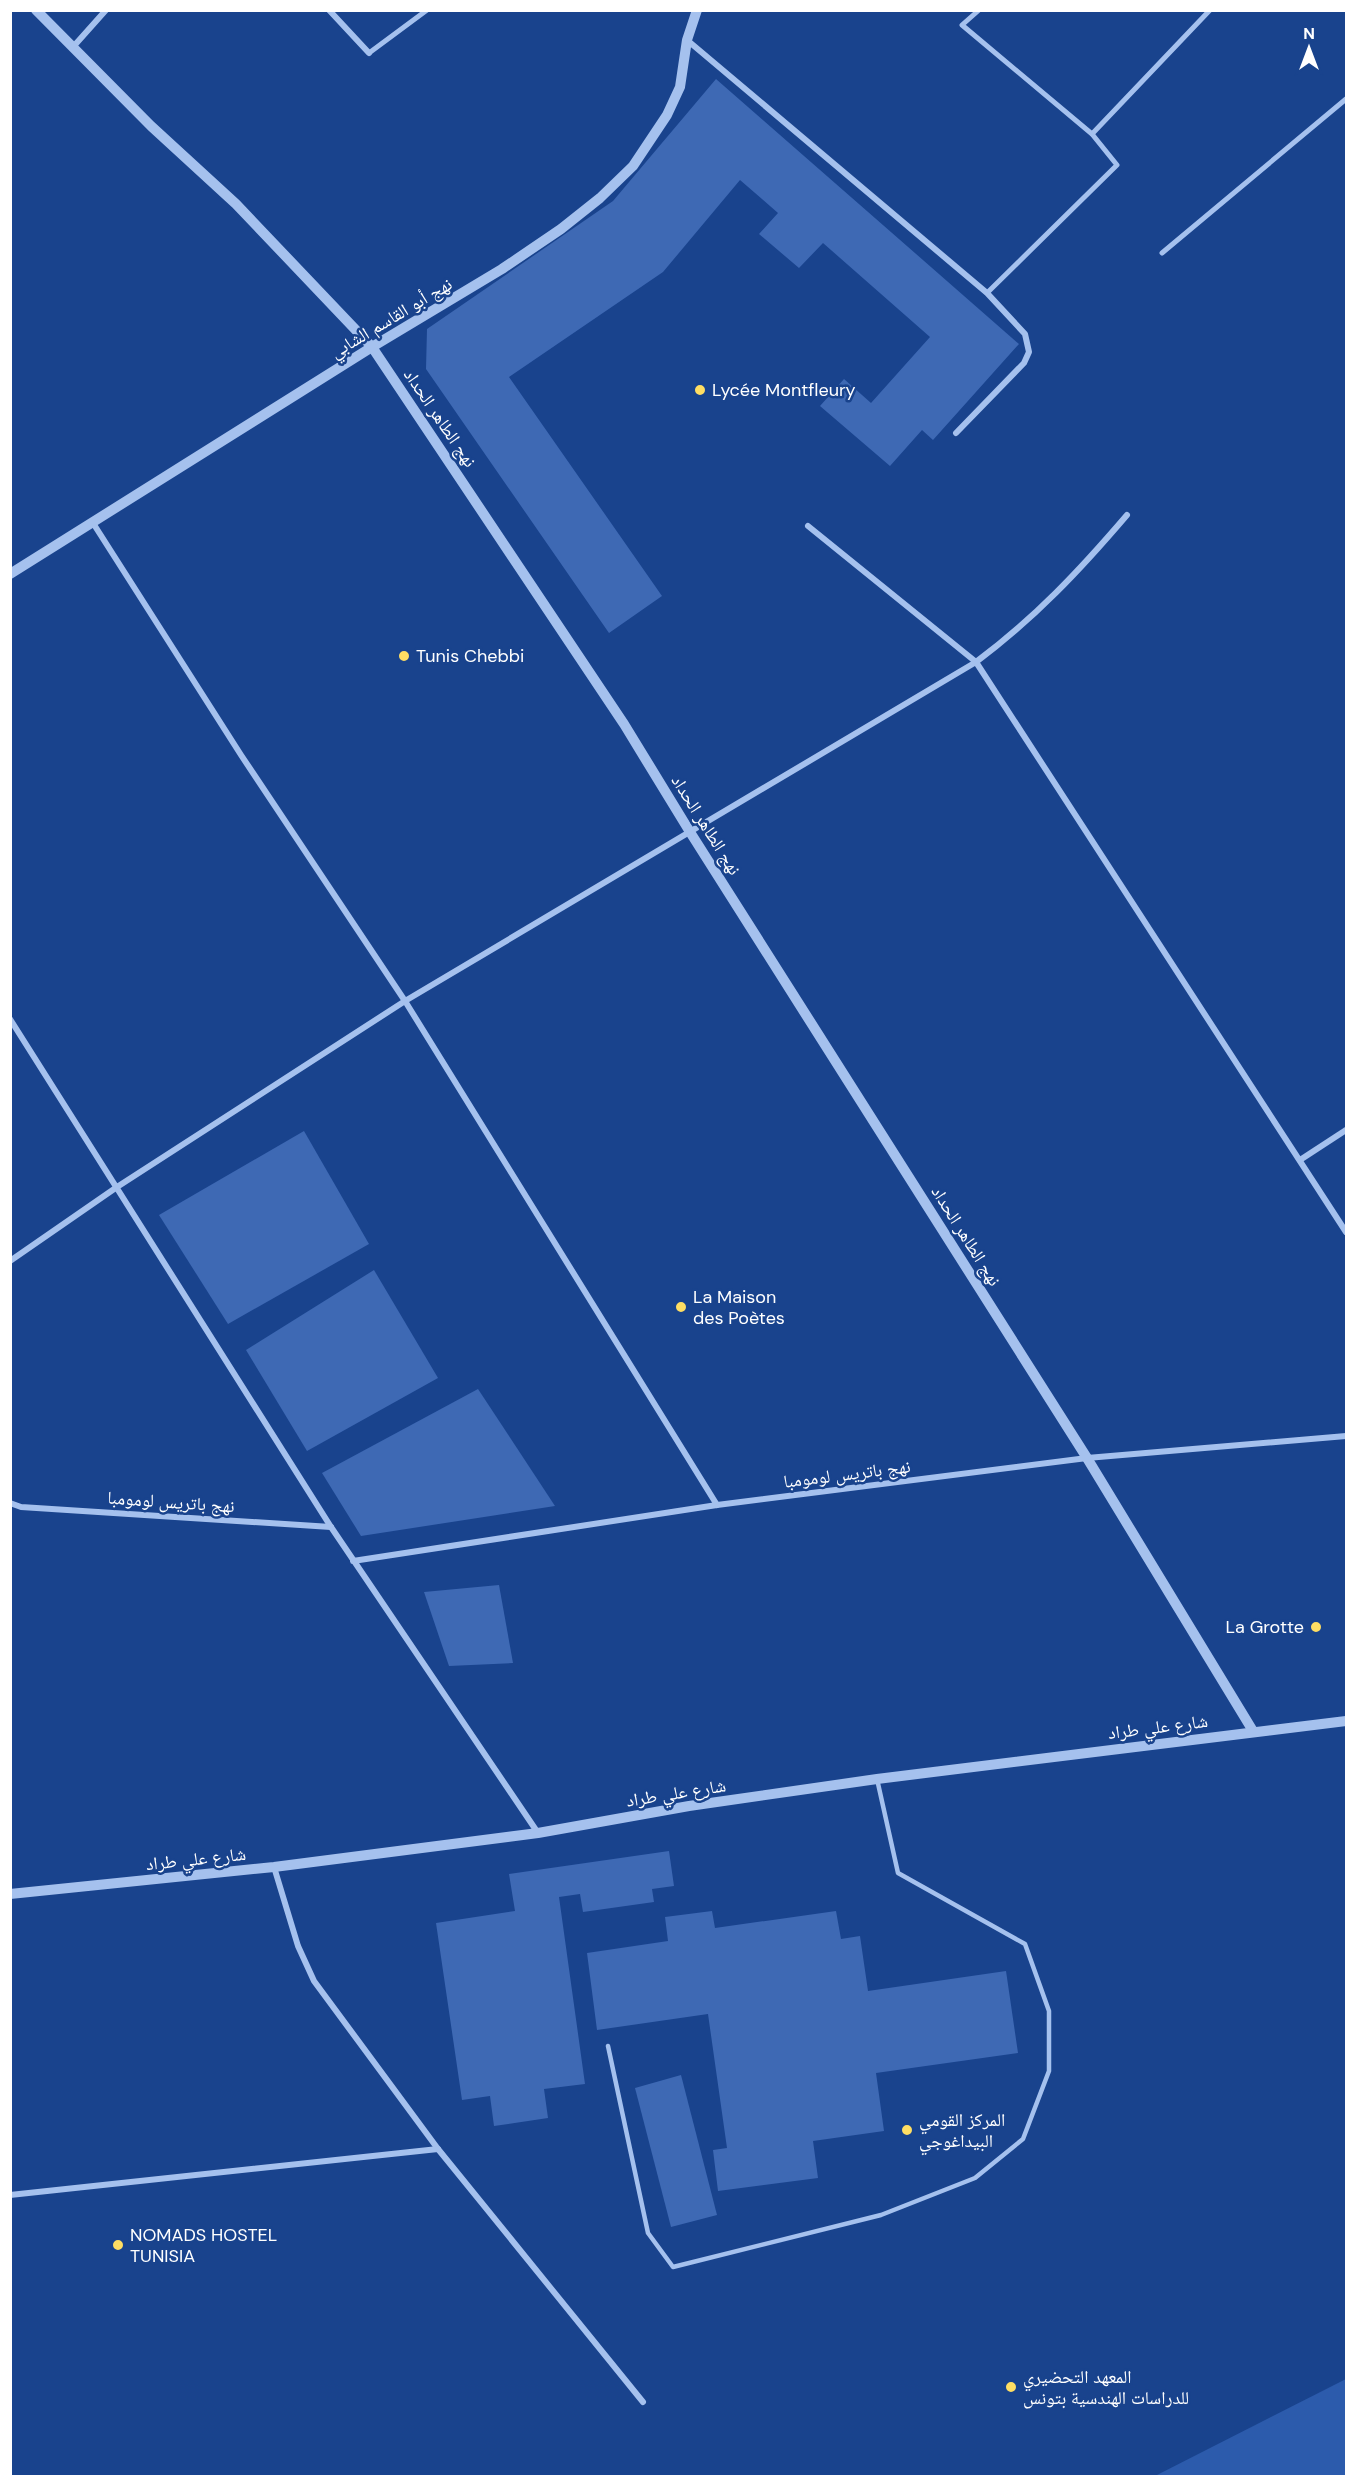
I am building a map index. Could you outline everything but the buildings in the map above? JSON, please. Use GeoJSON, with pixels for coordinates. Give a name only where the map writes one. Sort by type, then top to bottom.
{"type":"FeatureCollection","features":[{"type":"Feature","properties":{"kind":"street","name":"نهج الطاهر الحداد"},"geometry":{"type":"LineString","coordinates":[[36,10],[151,126],[243,212],[372,347],[624,724],[1087,1458],[1253,1731]]}},
{"type":"Feature","properties":{"kind":"street"},"geometry":{"type":"LineString","coordinates":[[73,47],[106,10]]}},
{"type":"Feature","properties":{"kind":"street"},"geometry":{"type":"LineString","coordinates":[[329,10],[369,53],[427,10]]}},
{"type":"Feature","properties":{"kind":"street","name":"نهج أبو القاسم الشابي"},"geometry":{"type":"LineString","coordinates":[[10,574],[372,347],[502,269],[561,229],[600,198],[633,166],[667,115],[680,87],[687,40],[697,10]]}},
{"type":"Feature","properties":{"kind":"street"},"geometry":{"type":"LineString","coordinates":[[979,10],[962,25],[1092,134],[1117,165],[987,294]]}},
{"type":"Feature","properties":{"kind":"street"},"geometry":{"type":"LineString","coordinates":[[1092,134],[1210,10]]}},
{"type":"Feature","properties":{"kind":"street"},"geometry":{"type":"LineString","coordinates":[[687,40],[987,294],[1025,334],[1029,352],[1024,363],[956,433]]}},
{"type":"Feature","properties":{"kind":"street"},"geometry":{"type":"LineString","coordinates":[[1162,253],[1347,99]]}},
{"type":"Feature","properties":{"kind":"street"},"geometry":{"type":"LineString","coordinates":[[10,1261],[117,1187],[405,1000],[976,662],[1040,610],[1127,516]]}},
{"type":"Feature","properties":{"kind":"street"},"geometry":{"type":"LineString","coordinates":[[93,523],[241,755],[405,1000],[717,1505]]}},
{"type":"Feature","properties":{"kind":"street"},"geometry":{"type":"LineString","coordinates":[[808,526],[976,662],[1347,1232]]}},
{"type":"Feature","properties":{"kind":"street"},"geometry":{"type":"LineString","coordinates":[[10,1018],[353,1561],[538,1833]]}},
{"type":"Feature","properties":{"kind":"street"},"geometry":{"type":"LineString","coordinates":[[1300,1160],[1347,1130]]}},
{"type":"Feature","properties":{"kind":"street","name":"نهج باتريس لومومبا"},"geometry":{"type":"LineString","coordinates":[[353,1561],[717,1505],[1087,1458],[1347,1436]]}},
{"type":"Feature","properties":{"kind":"street","name":"نهج باتريس لومومبا"},"geometry":{"type":"LineString","coordinates":[[10,1503],[21,1508],[331,1527]]}},
{"type":"Feature","properties":{"kind":"street","name":"شارع علي طراد"},"geometry":{"type":"LineString","coordinates":[[10,1894],[274,1867],[538,1833],[689,1806],[877,1779],[1347,1721]]}},
{"type":"Feature","properties":{"kind":"street"},"geometry":{"type":"LineString","coordinates":[[274,1867],[298,1946],[314,1981],[438,2149],[643,2402]]}},
{"type":"Feature","properties":{"kind":"street"},"geometry":{"type":"LineString","coordinates":[[10,2195],[438,2149]]}},
{"type":"Feature","properties":{"kind":"lane"},"geometry":{"type":"LineString","coordinates":[[608,2046],[648,2233],[673,2266],[881,2215],[975,2178],[1023,2139],[1049,2072],[1049,2011],[1025,1944],[898,1873],[877,1779]]}},
{"type":"Feature","properties":{"kind":"shaded area"},"geometry":{"type":"Polygon","coordinates":[[[1346,2379],[1346,2476],[1155,2476],[1346,2379]]]}},
{"type":"Feature","properties":{"kind":"place","name":"Lycée Montfleury"},"geometry":{"type":"Point","coordinates":[700,390]}},
{"type":"Feature","properties":{"kind":"place","name":"Tunis Chebbi"},"geometry":{"type":"Point","coordinates":[404,656]}},
{"type":"Feature","properties":{"kind":"place","name":"La Maison des Poètes"},"geometry":{"type":"Point","coordinates":[681,1307]}},
{"type":"Feature","properties":{"kind":"place","name":"La Grotte"},"geometry":{"type":"Point","coordinates":[1316,1627]}},
{"type":"Feature","properties":{"kind":"place","name":"المركز القومي البيداغوجي"},"geometry":{"type":"Point","coordinates":[907,2130]}},
{"type":"Feature","properties":{"kind":"place","name":"NOMADS HOSTEL TUNISIA"},"geometry":{"type":"Point","coordinates":[118,2245]}},
{"type":"Feature","properties":{"kind":"place","name":"المعهد التحضيري للدراسات الهندسية بتونس"},"geometry":{"type":"Point","coordinates":[1011,2387]}}]}
